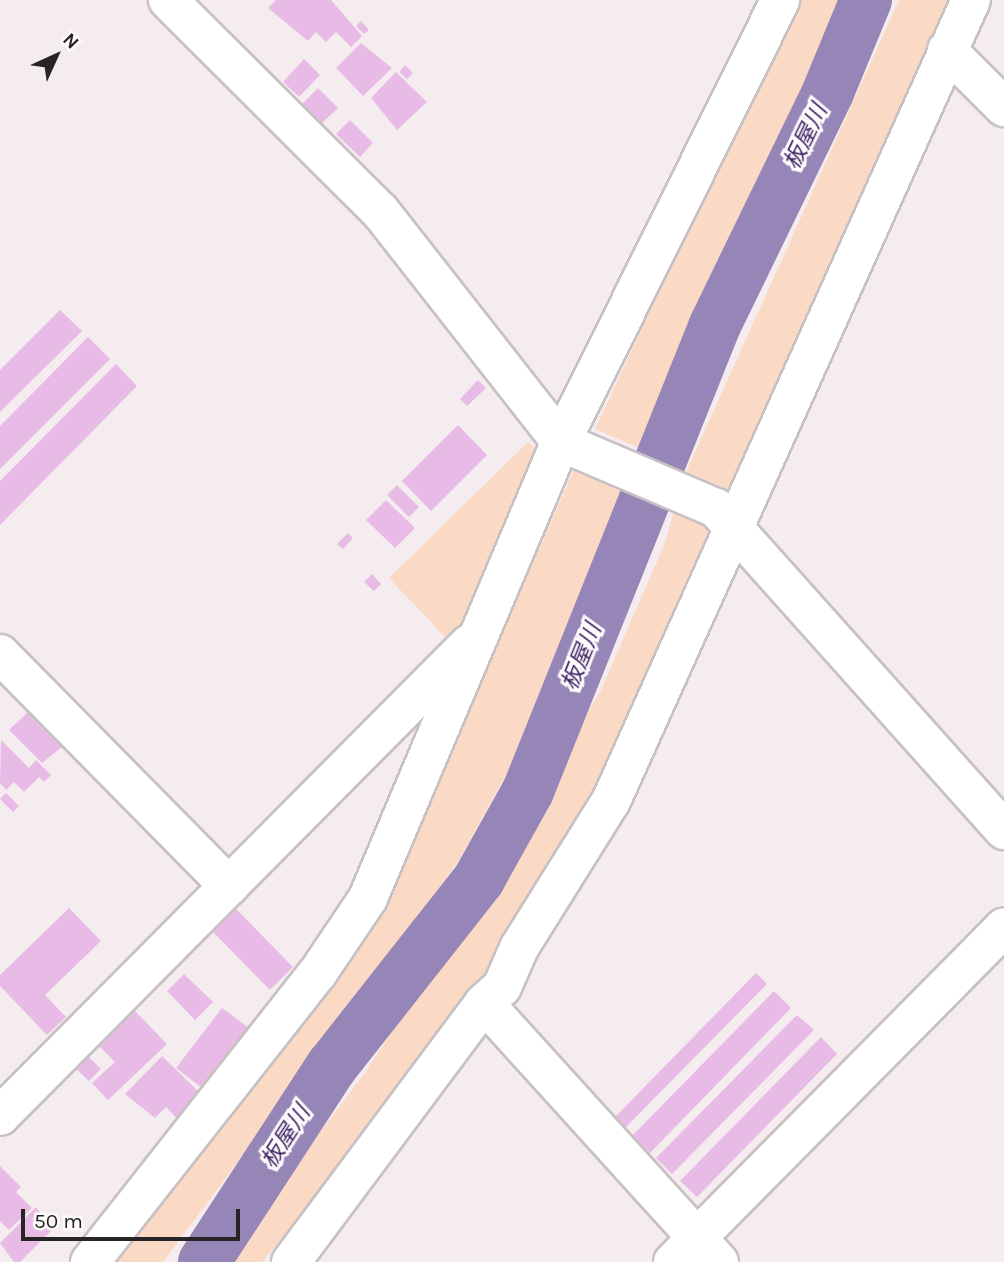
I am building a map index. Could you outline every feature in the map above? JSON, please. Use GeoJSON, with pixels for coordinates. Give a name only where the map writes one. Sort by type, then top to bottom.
{"type":"FeatureCollection","features":[{"type":"Feature","properties":{"kind":"street"},"geometry":{"type":"LineString","coordinates":[[168,0],[380,211],[572,447],[726,518],[1004,830]]}},
{"type":"Feature","properties":{"kind":"street"},"geometry":{"type":"LineString","coordinates":[[90,1262],[317,974],[368,898],[481,633],[572,447],[780,0]]}},
{"type":"Feature","properties":{"kind":"street"},"geometry":{"type":"LineString","coordinates":[[291,1262],[484,1003],[502,986],[519,948],[611,801],[726,518],[971,0]]}},
{"type":"Feature","properties":{"kind":"street"},"geometry":{"type":"LineString","coordinates":[[947,50],[1004,107]]}},
{"type":"Feature","properties":{"kind":"street"},"geometry":{"type":"LineString","coordinates":[[0,1116],[481,633]]}},
{"type":"Feature","properties":{"kind":"street"},"geometry":{"type":"LineString","coordinates":[[0,654],[229,886]]}},
{"type":"Feature","properties":{"kind":"street"},"geometry":{"type":"LineString","coordinates":[[484,1003],[696,1254],[1004,927]]}},
{"type":"Feature","properties":{"kind":"shaded area"},"geometry":{"type":"Polygon","coordinates":[[[795,0],[847,0],[639,448],[595,429],[795,0]]]}},
{"type":"Feature","properties":{"kind":"shaded area"},"geometry":{"type":"Polygon","coordinates":[[[899,0],[963,0],[742,497],[686,472],[899,0]]]}},
{"type":"Feature","properties":{"kind":"shaded area"},"geometry":{"type":"Polygon","coordinates":[[[528,442],[544,458],[483,601],[447,639],[389,578],[528,442]]]}},
{"type":"Feature","properties":{"kind":"shaded area"},"geometry":{"type":"Polygon","coordinates":[[[576,465],[626,487],[533,726],[459,860],[377,976],[163,1262],[104,1262],[367,912],[484,674],[576,465]]]}},
{"type":"Feature","properties":{"kind":"shaded area"},"geometry":{"type":"Polygon","coordinates":[[[675,508],[715,523],[670,651],[498,965],[381,1119],[262,1262],[222,1262],[364,1074],[464,923],[602,688],[665,543],[675,508]]]}},
{"type":"Feature","properties":{"kind":"building"},"geometry":{"type":"Polygon","coordinates":[[[276,0],[331,0],[362,36],[351,47],[336,32],[326,42],[316,32],[308,41],[268,8],[276,0]]]}},
{"type":"Feature","properties":{"kind":"building"},"geometry":{"type":"Polygon","coordinates":[[[361,21],[369,30],[364,34],[356,26],[361,21]]]}},
{"type":"Feature","properties":{"kind":"building"},"geometry":{"type":"Polygon","coordinates":[[[361,43],[392,68],[363,96],[336,68],[361,43]]]}},
{"type":"Feature","properties":{"kind":"building"},"geometry":{"type":"Polygon","coordinates":[[[304,59],[320,75],[299,97],[283,82],[304,59]]]}},
{"type":"Feature","properties":{"kind":"building"},"geometry":{"type":"Polygon","coordinates":[[[405,65],[413,73],[407,79],[399,72],[405,65]]]}},
{"type":"Feature","properties":{"kind":"building"},"geometry":{"type":"Polygon","coordinates":[[[396,72],[427,102],[397,130],[371,98],[396,72]]]}},
{"type":"Feature","properties":{"kind":"building"},"geometry":{"type":"Polygon","coordinates":[[[318,88],[338,108],[322,123],[302,104],[318,88]]]}},
{"type":"Feature","properties":{"kind":"building"},"geometry":{"type":"Polygon","coordinates":[[[350,120],[373,143],[360,157],[336,134],[350,120]]]}},
{"type":"Feature","properties":{"kind":"building"},"geometry":{"type":"Polygon","coordinates":[[[60,310],[82,331],[0,412],[0,370],[60,310]]]}},
{"type":"Feature","properties":{"kind":"building"},"geometry":{"type":"Polygon","coordinates":[[[88,337],[110,359],[0,469],[0,426],[88,337]]]}},
{"type":"Feature","properties":{"kind":"building"},"geometry":{"type":"Polygon","coordinates":[[[116,364],[137,386],[0,525],[0,481],[116,364]]]}},
{"type":"Feature","properties":{"kind":"building"},"geometry":{"type":"Polygon","coordinates":[[[478,380],[486,388],[467,406],[460,399],[478,380]]]}},
{"type":"Feature","properties":{"kind":"building"},"geometry":{"type":"Polygon","coordinates":[[[458,425],[487,455],[431,511],[402,481],[458,425]]]}},
{"type":"Feature","properties":{"kind":"building"},"geometry":{"type":"Polygon","coordinates":[[[397,485],[419,507],[409,517],[387,495],[397,485]]]}},
{"type":"Feature","properties":{"kind":"building"},"geometry":{"type":"Polygon","coordinates":[[[386,500],[415,528],[395,548],[366,520],[386,500]]]}},
{"type":"Feature","properties":{"kind":"building"},"geometry":{"type":"Polygon","coordinates":[[[348,533],[353,538],[343,549],[337,544],[348,533]]]}},
{"type":"Feature","properties":{"kind":"building"},"geometry":{"type":"Polygon","coordinates":[[[372,574],[381,584],[374,591],[364,582],[372,574]]]}},
{"type":"Feature","properties":{"kind":"building"},"geometry":{"type":"Polygon","coordinates":[[[33,707],[60,733],[54,739],[62,747],[42,763],[9,730],[33,707]]]}},
{"type":"Feature","properties":{"kind":"building"},"geometry":{"type":"Polygon","coordinates":[[[1,740],[29,768],[36,760],[51,775],[44,782],[39,777],[24,792],[14,782],[6,790],[0,783],[1,740]]]}},
{"type":"Feature","properties":{"kind":"building"},"geometry":{"type":"Polygon","coordinates":[[[6,793],[19,806],[13,812],[0,799],[6,793]]]}},
{"type":"Feature","properties":{"kind":"building"},"geometry":{"type":"Polygon","coordinates":[[[69,908],[101,941],[45,995],[66,1017],[47,1035],[0,986],[0,975],[69,908]]]}},
{"type":"Feature","properties":{"kind":"building"},"geometry":{"type":"Polygon","coordinates":[[[236,909],[293,967],[270,990],[212,931],[236,909]]]}},
{"type":"Feature","properties":{"kind":"building"},"geometry":{"type":"Polygon","coordinates":[[[756,973],[767,984],[625,1128],[615,1117],[756,973]]]}},
{"type":"Feature","properties":{"kind":"building"},"geometry":{"type":"Polygon","coordinates":[[[184,974],[213,1002],[195,1020],[167,991],[184,974]]]}},
{"type":"Feature","properties":{"kind":"building"},"geometry":{"type":"Polygon","coordinates":[[[774,991],[791,1008],[650,1153],[632,1136],[774,991]]]}},
{"type":"Feature","properties":{"kind":"building"},"geometry":{"type":"Polygon","coordinates":[[[222,1008],[252,1030],[206,1091],[176,1068],[222,1008]]]}},
{"type":"Feature","properties":{"kind":"building"},"geometry":{"type":"Polygon","coordinates":[[[133,1009],[167,1044],[108,1100],[92,1083],[115,1062],[99,1046],[133,1009]]]}},
{"type":"Feature","properties":{"kind":"building"},"geometry":{"type":"Polygon","coordinates":[[[797,1015],[814,1030],[672,1174],[656,1158],[797,1015]]]}},
{"type":"Feature","properties":{"kind":"building"},"geometry":{"type":"Polygon","coordinates":[[[821,1037],[837,1054],[697,1197],[680,1181],[821,1037]]]}},
{"type":"Feature","properties":{"kind":"building"},"geometry":{"type":"Polygon","coordinates":[[[86,1054],[101,1069],[89,1081],[74,1067],[86,1054]]]}},
{"type":"Feature","properties":{"kind":"building"},"geometry":{"type":"Polygon","coordinates":[[[162,1056],[204,1097],[180,1122],[166,1107],[155,1118],[125,1094],[162,1056]]]}},
{"type":"Feature","properties":{"kind":"building"},"geometry":{"type":"Polygon","coordinates":[[[0,1166],[21,1187],[16,1192],[32,1208],[9,1230],[0,1221],[0,1166]]]}},
{"type":"Feature","properties":{"kind":"building"},"geometry":{"type":"Polygon","coordinates":[[[36,1207],[52,1230],[20,1262],[14,1262],[0,1243],[36,1207]]]}},
{"type":"Feature","properties":{"kind":"waterway","name":"板屋川"},"geometry":{"type":"LineString","coordinates":[[204,1262],[332,1066],[479,879],[528,791],[715,325],[828,92],[866,0]]}}]}
